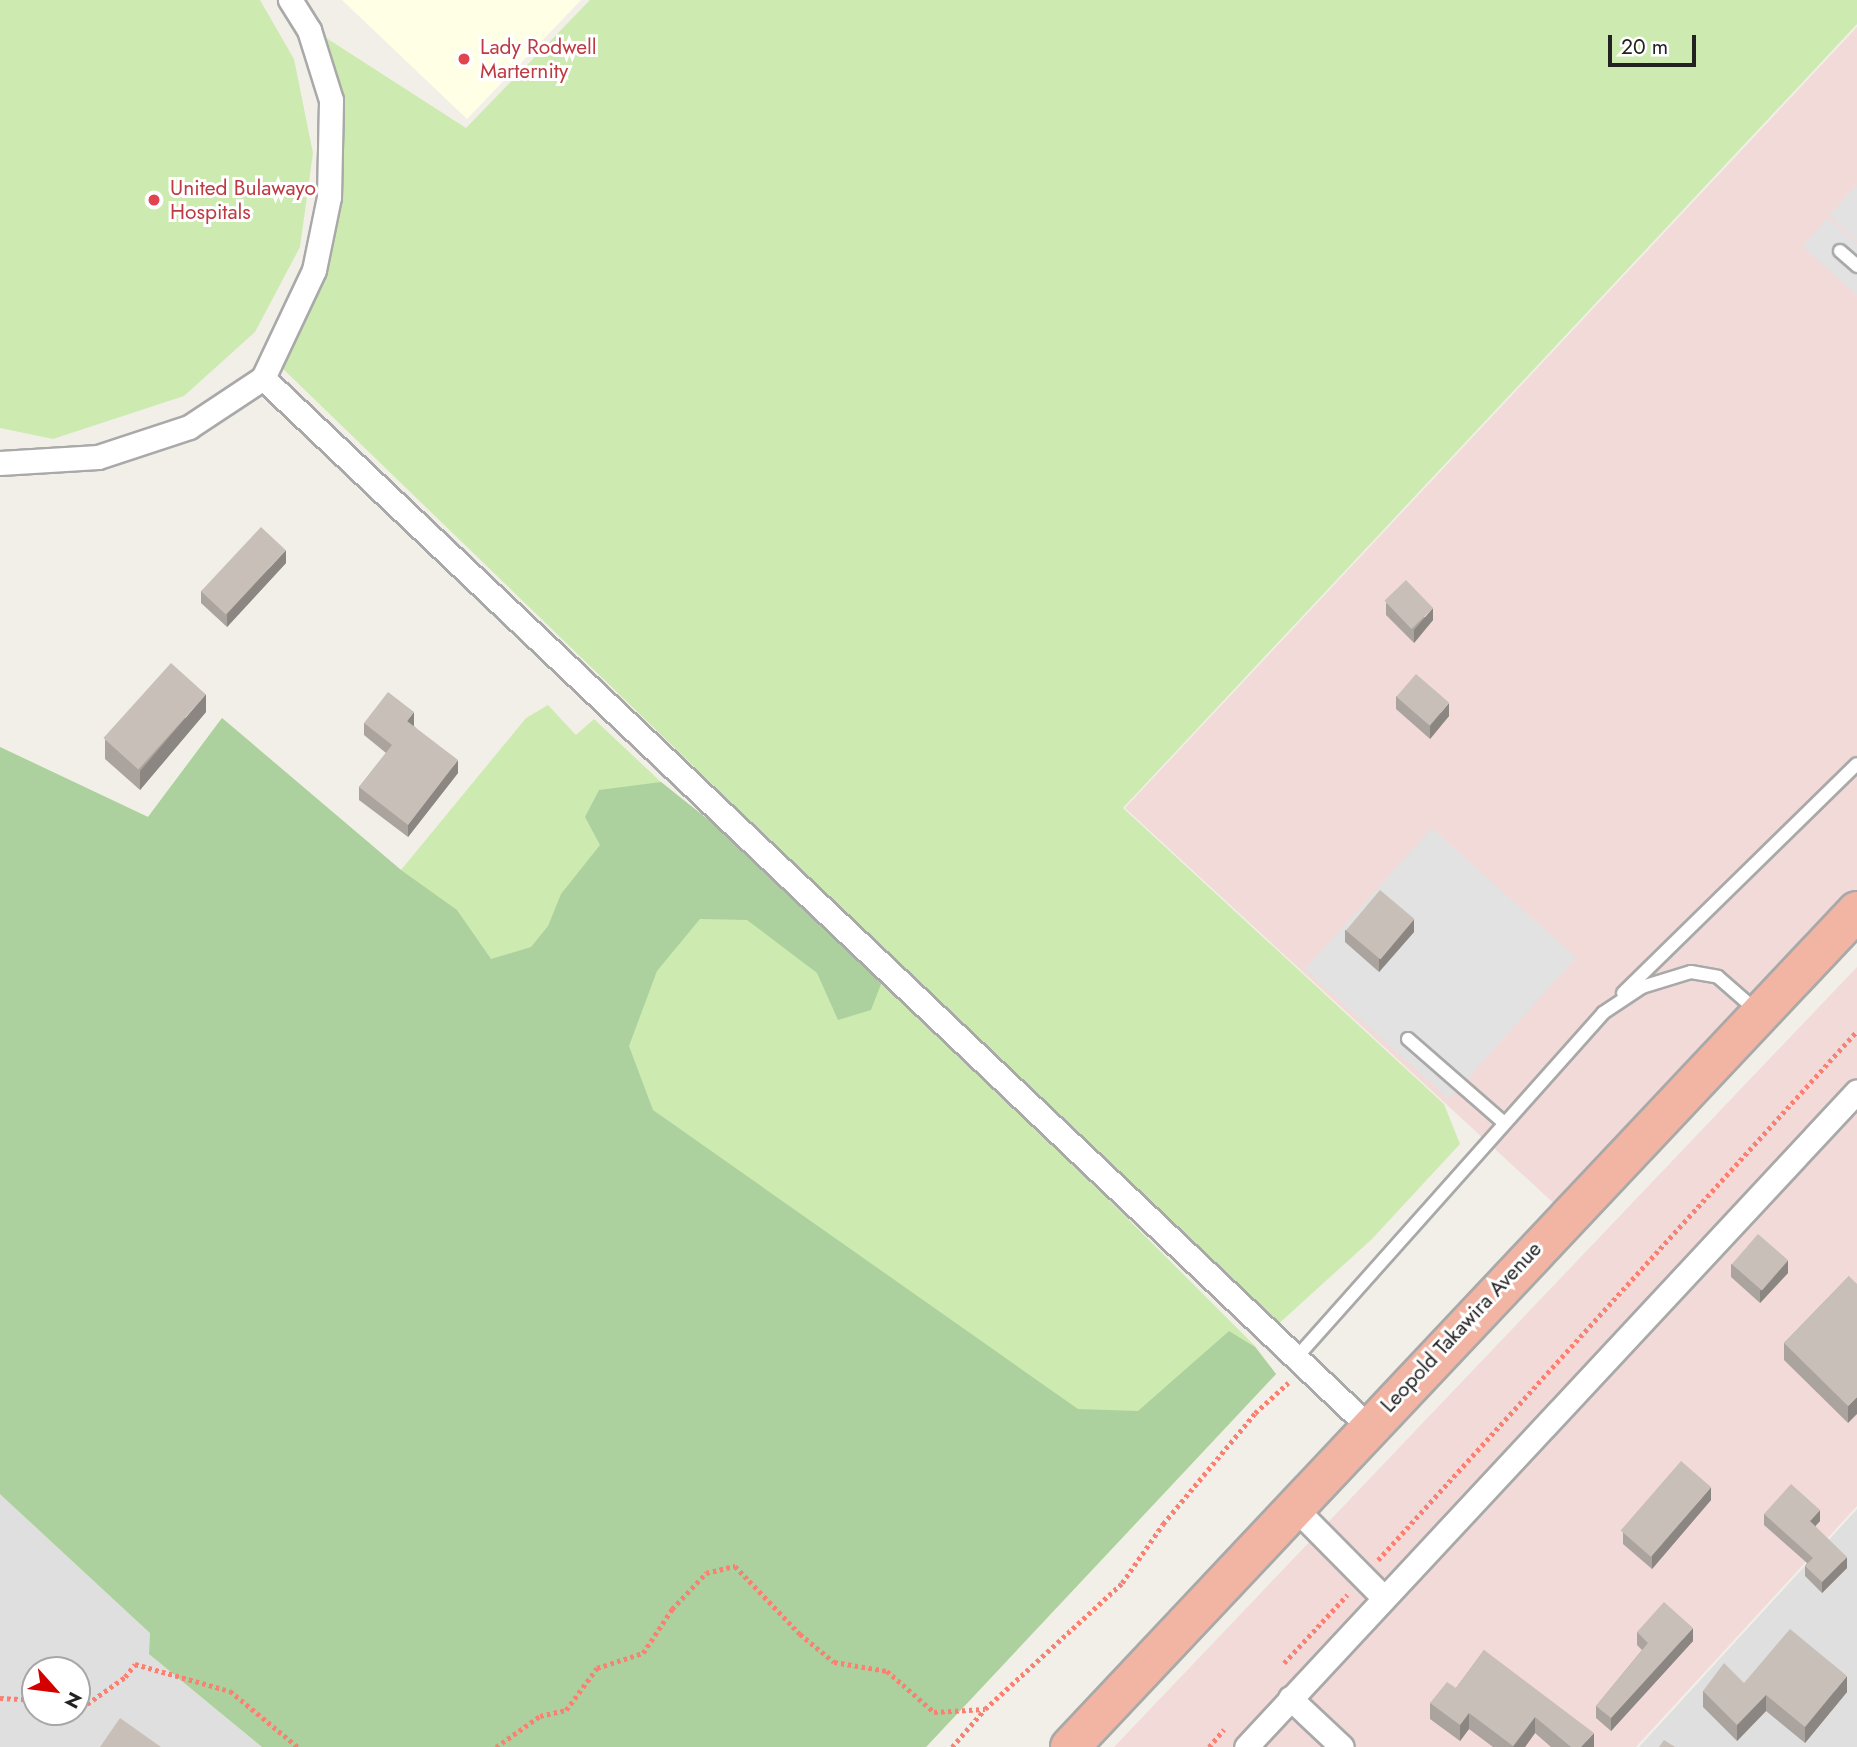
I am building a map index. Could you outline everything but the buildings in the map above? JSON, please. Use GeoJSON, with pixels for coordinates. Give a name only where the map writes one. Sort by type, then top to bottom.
{"type":"FeatureCollection","features":[{"type":"Feature","properties":{"kind":"highway","name":"Leopold Takawira Avenue"},"geometry":{"type":"LineString","coordinates":[[1070,1747],[1368,1426],[1758,1012],[1857,911]]}},
{"type":"Feature","properties":{"kind":"street"},"geometry":{"type":"LineString","coordinates":[[0,463],[98,457],[176,432],[263,378],[314,270],[329,197],[331,100],[309,30],[290,0]]}},
{"type":"Feature","properties":{"kind":"street"},"geometry":{"type":"LineString","coordinates":[[263,378],[1368,1426]]}},
{"type":"Feature","properties":{"kind":"street"},"geometry":{"type":"LineString","coordinates":[[1247,1747],[1857,1091]]}},
{"type":"Feature","properties":{"kind":"street"},"geometry":{"type":"LineString","coordinates":[[1293,1506],[1384,1598]]}},
{"type":"Feature","properties":{"kind":"street"},"geometry":{"type":"LineString","coordinates":[[1290,1698],[1342,1747]]}},
{"type":"Feature","properties":{"kind":"lane"},"geometry":{"type":"LineString","coordinates":[[1840,251],[1857,266]]}},
{"type":"Feature","properties":{"kind":"lane"},"geometry":{"type":"LineString","coordinates":[[1299,1361],[1502,1121],[1603,1013],[1857,764]]}},
{"type":"Feature","properties":{"kind":"lane"},"geometry":{"type":"LineString","coordinates":[[1603,1013],[1642,987],[1691,972],[1718,976],[1758,1012]]}},
{"type":"Feature","properties":{"kind":"lane"},"geometry":{"type":"LineString","coordinates":[[1408,1039],[1502,1121]]}},
{"type":"Feature","properties":{"kind":"path"},"geometry":{"type":"LineString","coordinates":[[1281,1667],[1857,1031]]}},
{"type":"Feature","properties":{"kind":"path"},"geometry":{"type":"LineString","coordinates":[[952,1747],[985,1709],[1122,1583],[1163,1524],[1299,1361]]}},
{"type":"Feature","properties":{"kind":"path"},"geometry":{"type":"LineString","coordinates":[[496,1747],[540,1716],[566,1710],[597,1668],[643,1653],[671,1609],[706,1573],[735,1566],[800,1634],[834,1662],[887,1671],[934,1712],[985,1709]]}},
{"type":"Feature","properties":{"kind":"path"},"geometry":{"type":"LineString","coordinates":[[91,1701],[125,1677],[135,1664],[230,1691],[298,1747]]}},
{"type":"Feature","properties":{"kind":"path"},"geometry":{"type":"LineString","coordinates":[[0,1698],[21,1699]]}},
{"type":"Feature","properties":{"kind":"path"},"geometry":{"type":"LineString","coordinates":[[1209,1747],[1227,1727]]}},
{"type":"Feature","properties":{"kind":"shaded area","name":"Lady Rodwell Marternity"},"geometry":{"type":"Polygon","coordinates":[[[342,0],[581,0],[467,119],[342,0]]]}},
{"type":"Feature","properties":{"kind":"shaded area"},"geometry":{"type":"Polygon","coordinates":[[[1857,27],[1857,891],[1560,1209],[1125,808],[1857,27]]]}},
{"type":"Feature","properties":{"kind":"shaded area"},"geometry":{"type":"Polygon","coordinates":[[[1857,185],[1857,241],[1829,215],[1857,185]]]}},
{"type":"Feature","properties":{"kind":"shaded area"},"geometry":{"type":"Polygon","coordinates":[[[1828,218],[1857,244],[1857,295],[1802,246],[1828,218]]]}},
{"type":"Feature","properties":{"kind":"shaded area"},"geometry":{"type":"Polygon","coordinates":[[[1432,828],[1576,958],[1449,1099],[1305,969],[1432,828]]]}},
{"type":"Feature","properties":{"kind":"shaded area"},"geometry":{"type":"Polygon","coordinates":[[[1857,967],[1857,1506],[1636,1747],[1114,1747],[1857,967]]]}},
{"type":"Feature","properties":{"kind":"shaded area"},"geometry":{"type":"Polygon","coordinates":[[[0,1489],[150,1633],[149,1654],[262,1747],[0,1747],[0,1489]]]}},
{"type":"Feature","properties":{"kind":"shaded area"},"geometry":{"type":"Polygon","coordinates":[[[1857,1509],[1857,1747],[1639,1747],[1857,1509]]]}},
{"type":"Feature","properties":{"kind":"green space","name":"United Bulawayo Hospitals"},"geometry":{"type":"Polygon","coordinates":[[[0,0],[260,0],[294,59],[313,153],[300,247],[255,332],[184,396],[53,439],[0,428],[0,0]]]}},
{"type":"Feature","properties":{"kind":"green space"},"geometry":{"type":"Polygon","coordinates":[[[590,0],[1857,0],[1857,24],[1123,808],[1444,1104],[1460,1144],[1372,1239],[1274,1328],[279,365],[338,197],[317,32],[466,128],[590,0]]]}},
{"type":"Feature","properties":{"kind":"green space"},"geometry":{"type":"Polygon","coordinates":[[[548,705],[576,735],[594,719],[661,782],[750,853],[1114,1205],[1255,1346],[1276,1374],[926,1747],[262,1747],[149,1654],[150,1633],[0,1494],[0,747],[148,817],[222,718],[401,870],[526,718],[548,705]]]}},
{"type":"Feature","properties":{"kind":"green space"},"geometry":{"type":"Polygon","coordinates":[[[222,718],[401,870],[457,910],[491,959],[531,947],[548,926],[561,894],[600,845],[585,817],[599,790],[661,782],[750,853],[883,979],[871,1010],[838,1020],[817,973],[747,920],[700,919],[657,971],[629,1046],[653,1110],[1078,1409],[1138,1411],[1229,1331],[1255,1347],[1276,1374],[926,1747],[262,1747],[149,1654],[150,1633],[0,1494],[0,747],[148,817],[222,718]]]}},
{"type":"Feature","properties":{"kind":"place","name":"Lady Rodwell Marternity"},"geometry":{"type":"Point","coordinates":[464,59]}},
{"type":"Feature","properties":{"kind":"place","name":"United Bulawayo Hospitals"},"geometry":{"type":"Point","coordinates":[154,200]}}]}
